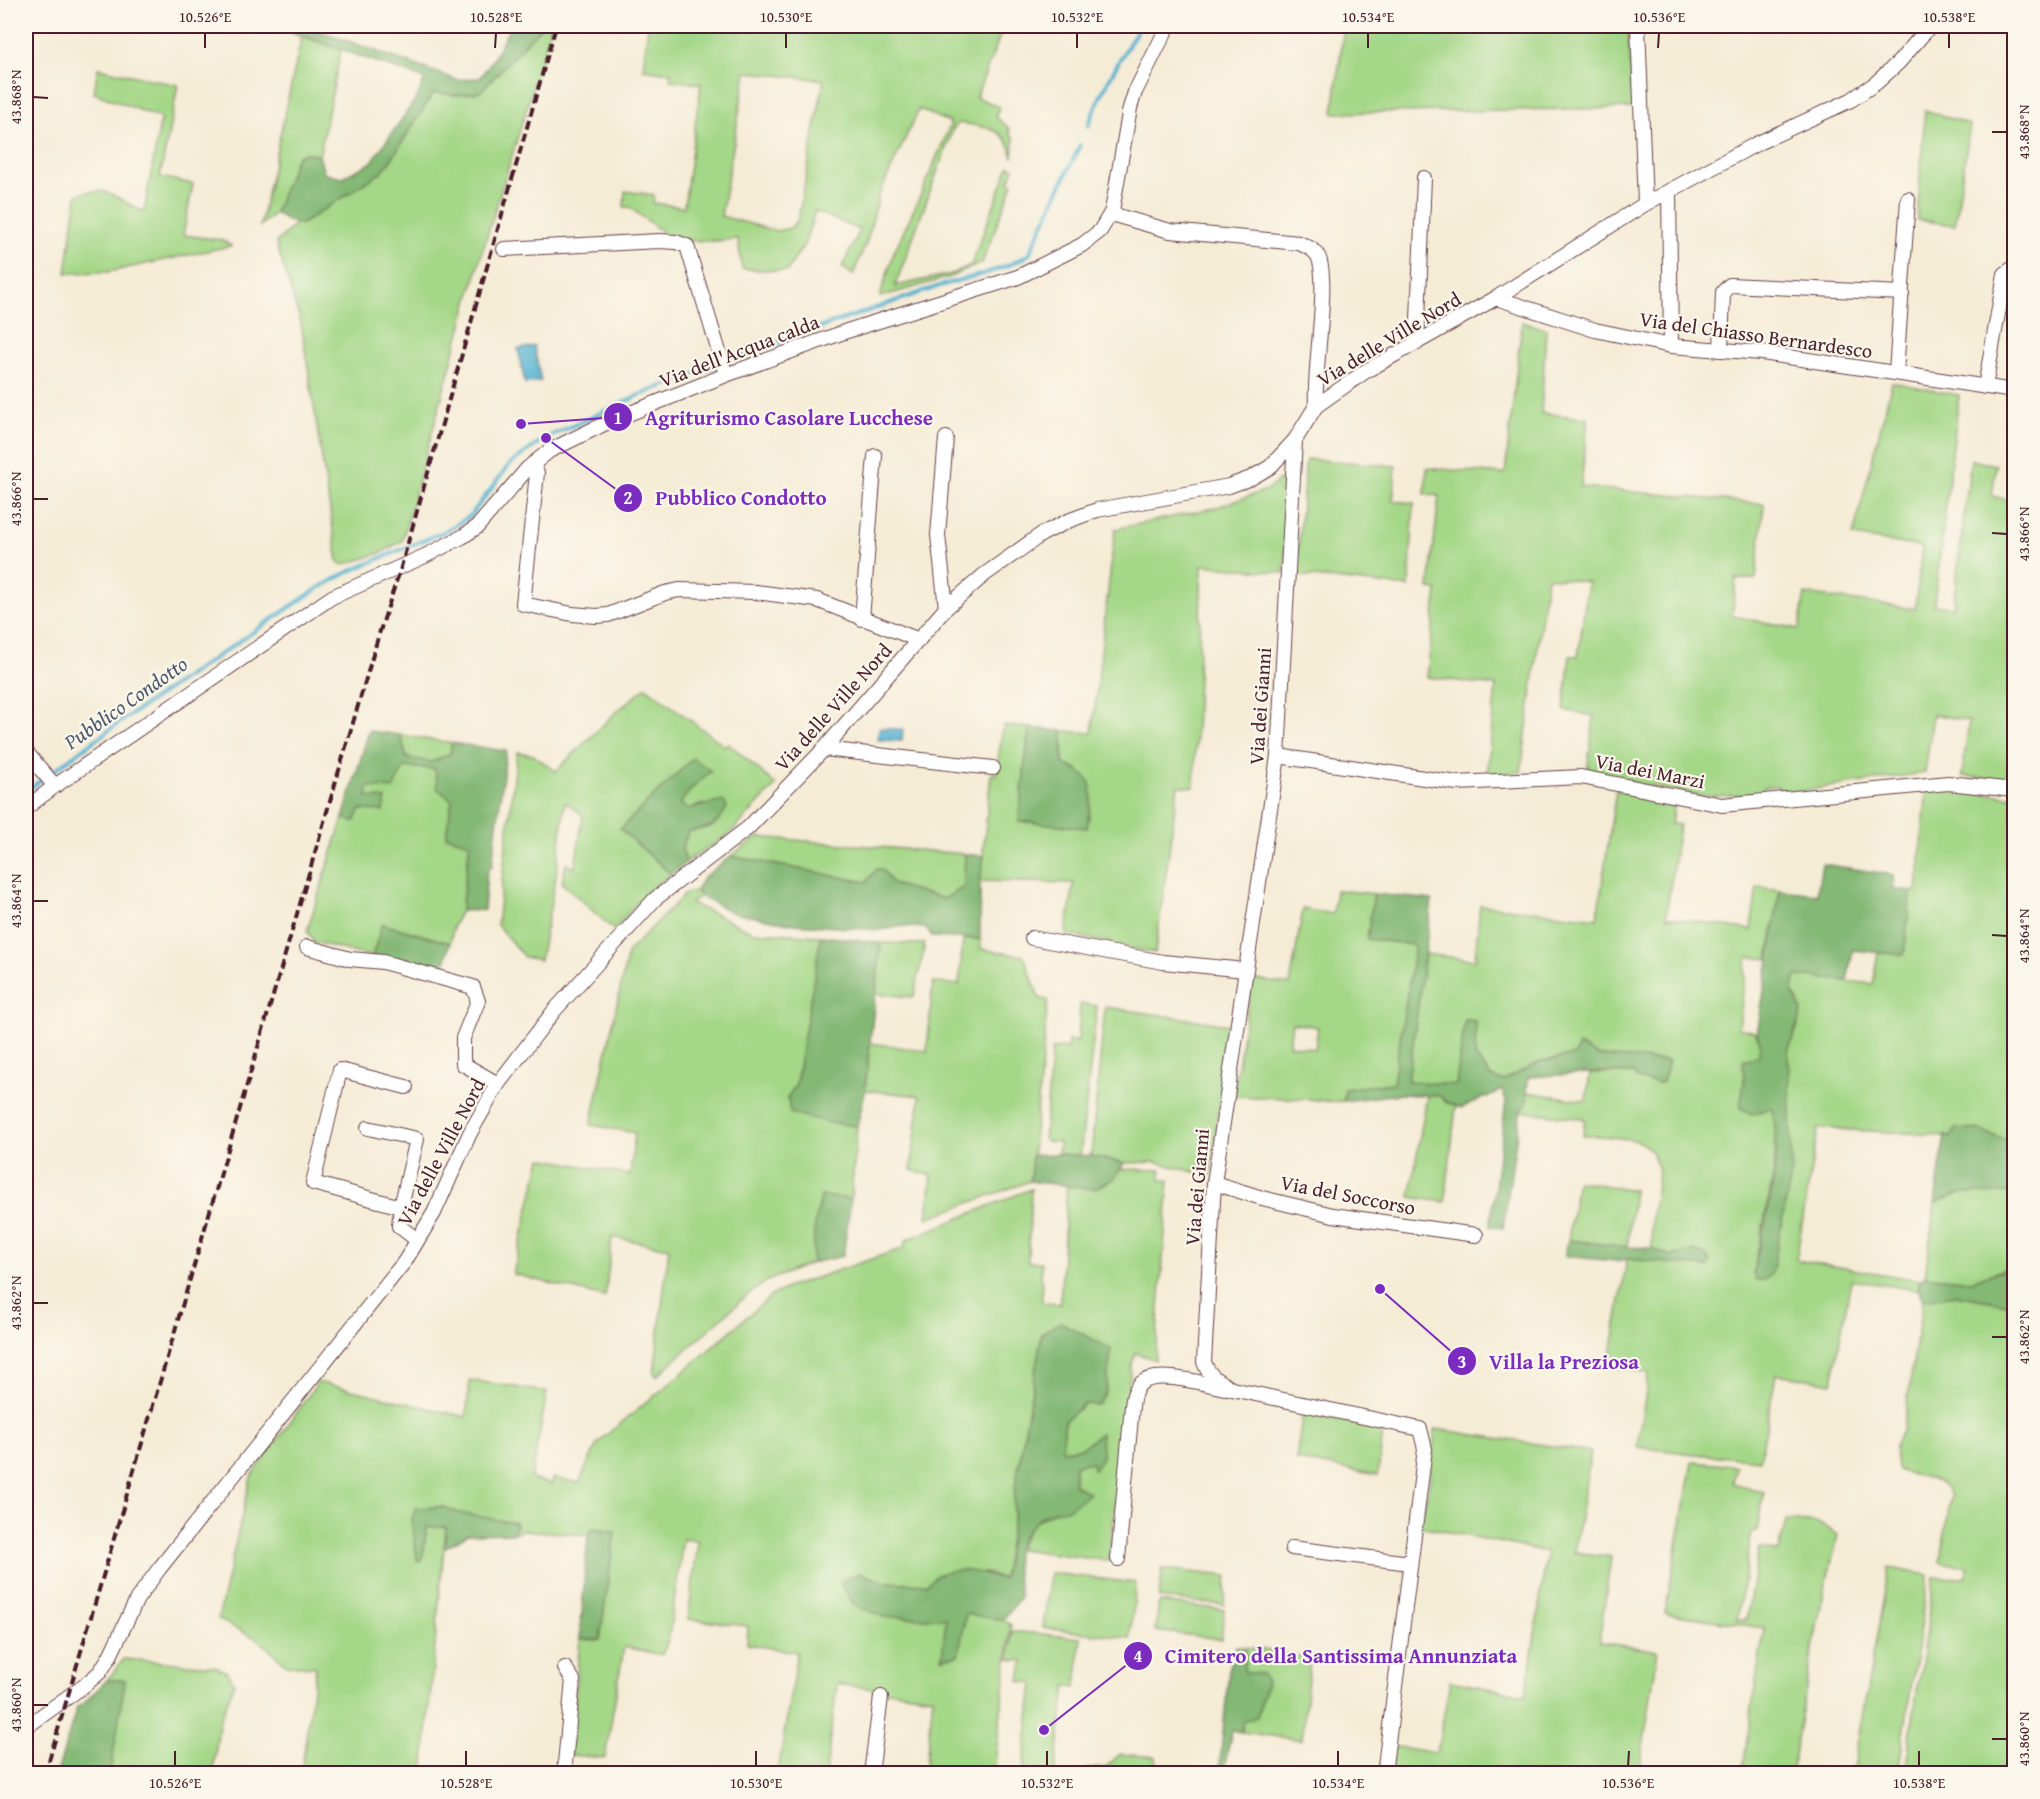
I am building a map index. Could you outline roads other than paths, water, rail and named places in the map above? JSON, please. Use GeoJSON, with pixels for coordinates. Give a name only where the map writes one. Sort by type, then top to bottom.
{"type":"FeatureCollection","features":[{"type":"Feature","properties":{"kind":"street","name":"Via dell'Acqua calda"},"geometry":{"type":"LineString","coordinates":[[26,808],[49,779],[332,597],[425,556],[477,527],[533,464],[549,451],[608,422],[724,371],[1018,277],[1082,245],[1100,231],[1111,214],[1130,108],[1135,92],[1168,26]]}},
{"type":"Feature","properties":{"kind":"street"},"geometry":{"type":"LineString","coordinates":[[1638,26],[1645,204]]}},
{"type":"Feature","properties":{"kind":"street","name":"Via delle Ville Nord"},"geometry":{"type":"LineString","coordinates":[[26,1727],[100,1672],[137,1599],[159,1569],[405,1261],[434,1213],[470,1134],[498,1084],[554,1011],[655,899],[748,828],[824,749],[946,608],[997,566],[1042,534],[1068,521],[1097,510],[1229,486],[1251,478],[1270,467],[1295,441],[1316,406],[1366,371],[1496,298],[1645,204],[1758,143],[1851,100],[1899,62],[1929,26]]}},
{"type":"Feature","properties":{"kind":"street"},"geometry":{"type":"LineString","coordinates":[[1417,343],[1424,178]]}},
{"type":"Feature","properties":{"kind":"street"},"geometry":{"type":"LineString","coordinates":[[1669,192],[1671,346]]}},
{"type":"Feature","properties":{"kind":"street"},"geometry":{"type":"LineString","coordinates":[[1896,374],[1908,199]]}},
{"type":"Feature","properties":{"kind":"street"},"geometry":{"type":"LineString","coordinates":[[1111,214],[1170,231],[1299,243],[1314,250],[1319,258],[1322,288],[1315,388],[1316,406]]}},
{"type":"Feature","properties":{"kind":"street"},"geometry":{"type":"LineString","coordinates":[[504,249],[659,241],[676,242],[687,246],[724,371]]}},
{"type":"Feature","properties":{"kind":"street"},"geometry":{"type":"LineString","coordinates":[[1985,387],[2005,274],[2014,267]]}},
{"type":"Feature","properties":{"kind":"street"},"geometry":{"type":"LineString","coordinates":[[1721,350],[1723,292],[1730,285],[1902,293]]}},
{"type":"Feature","properties":{"kind":"street","name":"Via del Chiasso Bernardesco"},"geometry":{"type":"LineString","coordinates":[[1496,298],[1595,330],[1671,346],[1761,353],[2014,391]]}},
{"type":"Feature","properties":{"kind":"street"},"geometry":{"type":"LineString","coordinates":[[946,438],[939,535],[946,608]]}},
{"type":"Feature","properties":{"kind":"street","name":"Via dei Gianni"},"geometry":{"type":"LineString","coordinates":[[1295,441],[1278,756],[1214,1183],[1204,1362],[1208,1372],[1232,1389],[1420,1429],[1425,1449],[1384,1773]]}},
{"type":"Feature","properties":{"kind":"street"},"geometry":{"type":"LineString","coordinates":[[862,619],[875,456]]}},
{"type":"Feature","properties":{"kind":"street"},"geometry":{"type":"LineString","coordinates":[[533,464],[537,473],[523,604],[572,614],[597,616],[608,615],[665,593],[679,590],[756,592],[817,600],[919,640]]}},
{"type":"Feature","properties":{"kind":"street"},"geometry":{"type":"LineString","coordinates":[[824,749],[993,768]]}},
{"type":"Feature","properties":{"kind":"street"},"geometry":{"type":"LineString","coordinates":[[26,752],[49,779]]}},
{"type":"Feature","properties":{"kind":"street","name":"Via dei Marzi"},"geometry":{"type":"LineString","coordinates":[[1278,756],[1457,783],[1581,777],[1722,805],[1948,783],[2014,790]]}},
{"type":"Feature","properties":{"kind":"street"},"geometry":{"type":"LineString","coordinates":[[1032,938],[1163,962],[1245,970]]}},
{"type":"Feature","properties":{"kind":"street"},"geometry":{"type":"LineString","coordinates":[[307,947],[350,959],[383,962],[473,987],[478,1001],[463,1038],[462,1064],[498,1084]]}},
{"type":"Feature","properties":{"kind":"street"},"geometry":{"type":"LineString","coordinates":[[401,1208],[313,1183],[340,1070],[406,1087]]}},
{"type":"Feature","properties":{"kind":"street"},"geometry":{"type":"LineString","coordinates":[[368,1128],[417,1139],[399,1226],[417,1240]]}},
{"type":"Feature","properties":{"kind":"street","name":"Via del Soccorso"},"geometry":{"type":"LineString","coordinates":[[1214,1183],[1262,1198],[1333,1215],[1476,1235]]}},
{"type":"Feature","properties":{"kind":"street"},"geometry":{"type":"LineString","coordinates":[[1118,1559],[1135,1392],[1142,1383],[1154,1378],[1178,1379],[1232,1389]]}},
{"type":"Feature","properties":{"kind":"street"},"geometry":{"type":"LineString","coordinates":[[1292,1548],[1410,1563]]}},
{"type":"Feature","properties":{"kind":"street"},"geometry":{"type":"LineString","coordinates":[[564,1773],[573,1680],[566,1668]]}},
{"type":"Feature","properties":{"kind":"street"},"geometry":{"type":"LineString","coordinates":[[871,1773],[881,1697]]}},
{"type":"Feature","properties":{"kind":"water"},"geometry":{"type":"Polygon","coordinates":[[[534,346],[541,381],[525,384],[518,349],[534,346]]]}},
{"type":"Feature","properties":{"kind":"water"},"geometry":{"type":"Polygon","coordinates":[[[879,728],[903,729],[902,741],[878,740],[879,728]]]}},
{"type":"Feature","properties":{"kind":"waterway","name":"Pubblico Condotto"},"geometry":{"type":"LineString","coordinates":[[1088,126],[1111,75],[1140,26]]}},
{"type":"Feature","properties":{"kind":"waterway","name":"Pubblico Condotto"},"geometry":{"type":"LineString","coordinates":[[725,362],[934,288],[1007,266],[1029,254],[1080,145]]}},
{"type":"Feature","properties":{"kind":"waterway","name":"Pubblico Condotto"},"geometry":{"type":"LineString","coordinates":[[26,791],[117,724],[317,589],[346,573],[450,529],[471,515],[510,464],[546,438],[640,395],[718,365]]}},
{"type":"Feature","properties":{"kind":"railway"},"geometry":{"type":"LineString","coordinates":[[45,1774],[379,634],[401,567],[556,26]]}},
{"type":"Feature","properties":{"kind":"place","name":"Agriturismo Casolare Lucchese"},"geometry":{"type":"Point","coordinates":[521,424]}},
{"type":"Feature","properties":{"kind":"place","name":"Pubblico Condotto"},"geometry":{"type":"Point","coordinates":[546,438]}},
{"type":"Feature","properties":{"kind":"place","name":"Villa la Preziosa"},"geometry":{"type":"Point","coordinates":[1380,1289]}},
{"type":"Feature","properties":{"kind":"place","name":"Cimitero della Santissima Annunziata"},"geometry":{"type":"Point","coordinates":[1044,1730]}}]}
